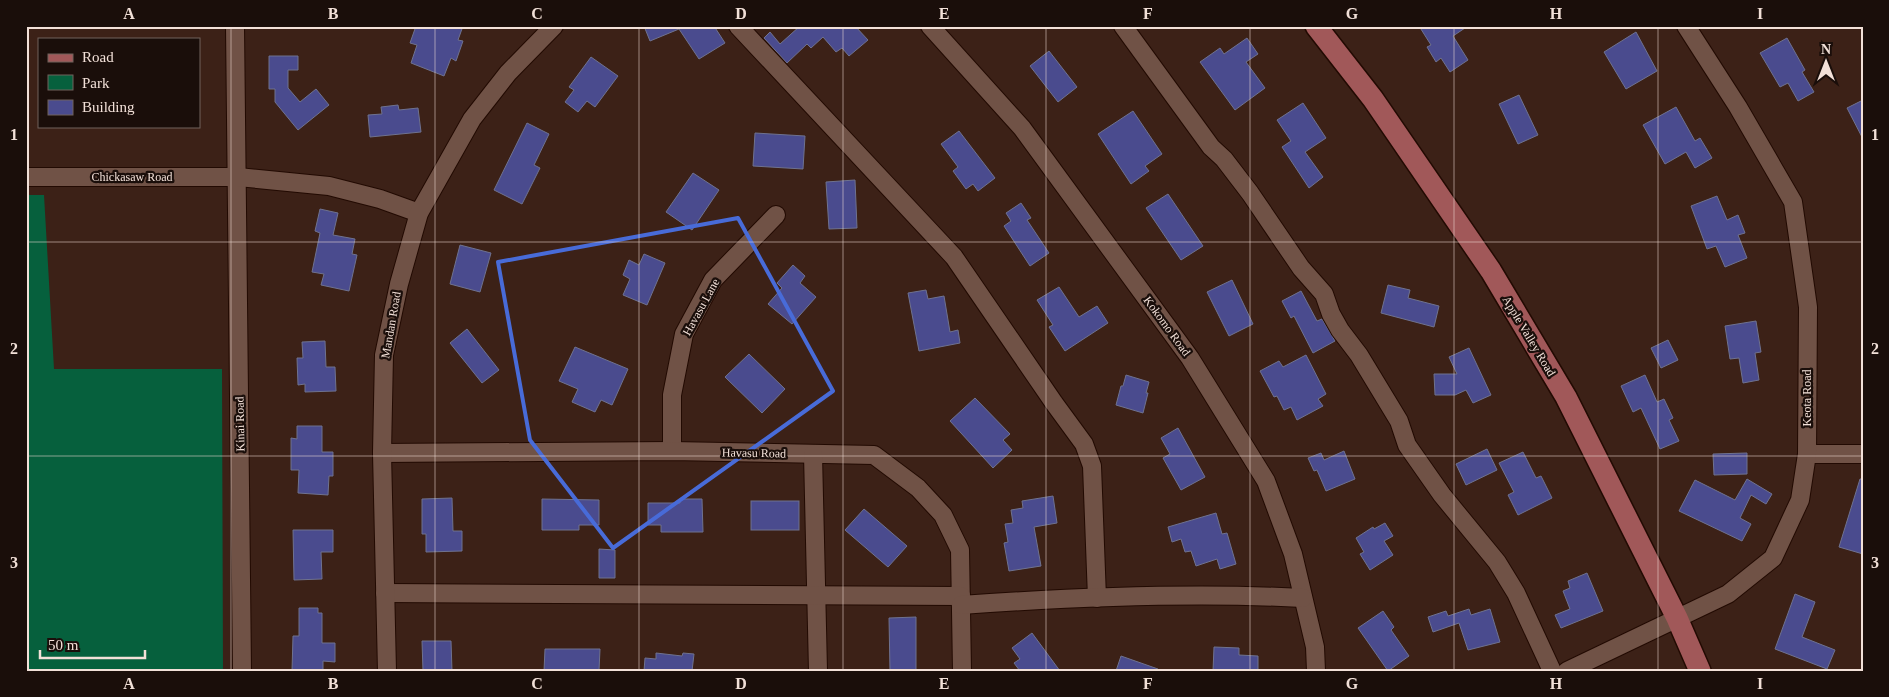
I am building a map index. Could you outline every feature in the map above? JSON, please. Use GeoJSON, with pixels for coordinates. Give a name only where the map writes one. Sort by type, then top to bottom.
{"type":"FeatureCollection","features":[{"type":"Feature","properties":{"kind":"main road","name":"Apple Valley Road"},"geometry":{"type":"LineString","coordinates":[[1316,26],[1373,99],[1496,280],[1566,397],[1677,618],[1700,671]]}},
{"type":"Feature","properties":{"kind":"street","name":"Kinai Road"},"geometry":{"type":"LineString","coordinates":[[234,26],[238,176],[242,671]]}},
{"type":"Feature","properties":{"kind":"street","name":"Mandan Road"},"geometry":{"type":"LineString","coordinates":[[387,671],[382,453],[384,355],[399,284],[419,213],[472,119],[508,73],[554,26]]}},
{"type":"Feature","properties":{"kind":"street"},"geometry":{"type":"LineString","coordinates":[[738,26],[954,257],[1084,444],[1092,466],[1097,598]]}},
{"type":"Feature","properties":{"kind":"street","name":"Kokomo Road"},"geometry":{"type":"LineString","coordinates":[[930,26],[1022,128],[1190,358],[1266,481],[1293,554],[1315,646],[1316,671]]}},
{"type":"Feature","properties":{"kind":"street"},"geometry":{"type":"LineString","coordinates":[[1123,26],[1211,147],[1224,159],[1250,193],[1301,268],[1324,294],[1331,314],[1340,330],[1359,355],[1399,420],[1407,445],[1442,495],[1497,562],[1531,623],[1552,671]]}},
{"type":"Feature","properties":{"kind":"street","name":"Keota Road"},"geometry":{"type":"LineString","coordinates":[[1567,671],[1728,594],[1773,558],[1800,500],[1808,454],[1808,307],[1793,202],[1738,107],[1686,26]]}},
{"type":"Feature","properties":{"kind":"street","name":"Chickasaw Road"},"geometry":{"type":"LineString","coordinates":[[26,178],[238,176]]}},
{"type":"Feature","properties":{"kind":"street"},"geometry":{"type":"LineString","coordinates":[[238,176],[329,186],[419,213]]}},
{"type":"Feature","properties":{"kind":"street","name":"Havasu Lane"},"geometry":{"type":"LineString","coordinates":[[672,451],[672,395],[684,334],[713,280],[776,215]]}},
{"type":"Feature","properties":{"kind":"street","name":"Havasu Road"},"geometry":{"type":"LineString","coordinates":[[382,453],[672,451],[874,455],[918,488],[943,515],[960,550],[962,671]]}},
{"type":"Feature","properties":{"kind":"street"},"geometry":{"type":"LineString","coordinates":[[813,454],[818,671]]}},
{"type":"Feature","properties":{"kind":"street"},"geometry":{"type":"LineString","coordinates":[[1808,454],[1863,454]]}},
{"type":"Feature","properties":{"kind":"street"},"geometry":{"type":"LineString","coordinates":[[385,593],[817,595],[961,601],[1248,595],[1304,598]]}},
{"type":"Feature","properties":{"kind":"highlighted area"},"geometry":{"type":"Polygon","coordinates":[[[738,218],[833,391],[613,548],[530,440],[498,262],[738,218]]]}},
{"type":"Feature","properties":{"kind":"green space"},"geometry":{"type":"Polygon","coordinates":[[[26,195],[44,195],[54,369],[222,369],[223,671],[26,671],[26,195]]]}},
{"type":"Feature","properties":{"kind":"building"},"geometry":{"type":"Polygon","coordinates":[[[416,26],[463,26],[458,40],[463,41],[456,61],[451,58],[444,76],[411,63],[417,45],[410,43],[416,26]]]}},
{"type":"Feature","properties":{"kind":"building"},"geometry":{"type":"Polygon","coordinates":[[[644,26],[714,26],[725,43],[699,59],[679,29],[650,41],[644,26]]]}},
{"type":"Feature","properties":{"kind":"building"},"geometry":{"type":"Polygon","coordinates":[[[800,26],[855,26],[868,40],[849,56],[842,48],[836,52],[823,37],[811,48],[807,44],[787,63],[764,38],[770,32],[780,44],[800,26]]]}},
{"type":"Feature","properties":{"kind":"building"},"geometry":{"type":"Polygon","coordinates":[[[1419,26],[1468,26],[1453,36],[1468,60],[1450,72],[1441,58],[1436,62],[1427,47],[1431,45],[1419,26]]]}},
{"type":"Feature","properties":{"kind":"building"},"geometry":{"type":"Polygon","coordinates":[[[1636,32],[1657,71],[1626,89],[1604,52],[1636,32]]]}},
{"type":"Feature","properties":{"kind":"building"},"geometry":{"type":"Polygon","coordinates":[[[1247,38],[1258,54],[1246,62],[1265,88],[1235,110],[1200,62],[1220,48],[1224,54],[1247,38]]]}},
{"type":"Feature","properties":{"kind":"building"},"geometry":{"type":"Polygon","coordinates":[[[1787,38],[1805,70],[1802,72],[1814,92],[1798,101],[1788,83],[1780,87],[1760,53],[1787,38]]]}},
{"type":"Feature","properties":{"kind":"building"},"geometry":{"type":"Polygon","coordinates":[[[1049,51],[1077,87],[1058,102],[1030,66],[1049,51]]]}},
{"type":"Feature","properties":{"kind":"building"},"geometry":{"type":"Polygon","coordinates":[[[269,56],[298,56],[298,70],[288,70],[288,88],[300,102],[316,89],[329,105],[298,130],[275,102],[275,89],[269,89],[269,56]]]}},
{"type":"Feature","properties":{"kind":"building"},"geometry":{"type":"Polygon","coordinates":[[[591,57],[618,76],[595,107],[587,101],[578,112],[565,102],[574,90],[569,87],[591,57]]]}},
{"type":"Feature","properties":{"kind":"building"},"geometry":{"type":"Polygon","coordinates":[[[1519,95],[1538,135],[1518,144],[1499,104],[1519,95]]]}},
{"type":"Feature","properties":{"kind":"building"},"geometry":{"type":"Polygon","coordinates":[[[1863,100],[1863,139],[1847,108],[1863,100]]]}},
{"type":"Feature","properties":{"kind":"building"},"geometry":{"type":"Polygon","coordinates":[[[1303,103],[1326,138],[1305,152],[1323,177],[1309,188],[1282,147],[1291,141],[1277,120],[1303,103]]]}},
{"type":"Feature","properties":{"kind":"building"},"geometry":{"type":"Polygon","coordinates":[[[398,105],[399,110],[418,108],[421,132],[370,137],[368,115],[382,114],[381,107],[398,105]]]}},
{"type":"Feature","properties":{"kind":"building"},"geometry":{"type":"Polygon","coordinates":[[[1676,107],[1695,141],[1700,138],[1712,158],[1695,168],[1686,152],[1665,164],[1643,125],[1676,107]]]}},
{"type":"Feature","properties":{"kind":"building"},"geometry":{"type":"Polygon","coordinates":[[[1133,111],[1162,154],[1145,166],[1149,171],[1131,184],[1098,134],[1133,111]]]}},
{"type":"Feature","properties":{"kind":"building"},"geometry":{"type":"Polygon","coordinates":[[[527,123],[549,134],[534,165],[540,168],[522,204],[494,190],[527,123]]]}},
{"type":"Feature","properties":{"kind":"building"},"geometry":{"type":"Polygon","coordinates":[[[959,131],[995,178],[978,191],[973,184],[966,189],[953,171],[958,167],[941,144],[959,131]]]}},
{"type":"Feature","properties":{"kind":"building"},"geometry":{"type":"Polygon","coordinates":[[[755,133],[805,136],[803,169],[753,166],[755,133]]]}},
{"type":"Feature","properties":{"kind":"building"},"geometry":{"type":"Polygon","coordinates":[[[693,173],[719,190],[692,230],[666,212],[693,173]]]}},
{"type":"Feature","properties":{"kind":"building"},"geometry":{"type":"Polygon","coordinates":[[[855,180],[857,228],[829,229],[826,182],[855,180]]]}},
{"type":"Feature","properties":{"kind":"building"},"geometry":{"type":"Polygon","coordinates":[[[1168,194],[1203,246],[1181,260],[1146,208],[1168,194]]]}},
{"type":"Feature","properties":{"kind":"building"},"geometry":{"type":"Polygon","coordinates":[[[1717,196],[1727,220],[1738,215],[1745,233],[1738,235],[1747,258],[1725,267],[1716,246],[1707,249],[1691,206],[1717,196]]]}},
{"type":"Feature","properties":{"kind":"building"},"geometry":{"type":"Polygon","coordinates":[[[1021,203],[1031,218],[1027,220],[1049,253],[1030,266],[1004,226],[1011,221],[1006,213],[1021,203]]]}},
{"type":"Feature","properties":{"kind":"building"},"geometry":{"type":"Polygon","coordinates":[[[320,209],[338,213],[333,235],[355,239],[352,254],[357,255],[349,291],[321,285],[324,274],[312,272],[320,233],[315,231],[320,209]]]}},
{"type":"Feature","properties":{"kind":"building"},"geometry":{"type":"Polygon","coordinates":[[[460,245],[491,253],[480,292],[450,284],[460,245]]]}},
{"type":"Feature","properties":{"kind":"building"},"geometry":{"type":"Polygon","coordinates":[[[644,254],[665,263],[647,305],[623,295],[630,279],[623,275],[629,260],[639,265],[644,254]]]}},
{"type":"Feature","properties":{"kind":"building"},"geometry":{"type":"Polygon","coordinates":[[[793,265],[805,276],[800,283],[816,297],[792,324],[768,304],[782,288],[777,283],[793,265]]]}},
{"type":"Feature","properties":{"kind":"building"},"geometry":{"type":"Polygon","coordinates":[[[1232,280],[1253,324],[1229,336],[1207,292],[1232,280]]]}},
{"type":"Feature","properties":{"kind":"building"},"geometry":{"type":"Polygon","coordinates":[[[1388,285],[1410,290],[1408,298],[1439,306],[1434,327],[1381,313],[1388,285]]]}},
{"type":"Feature","properties":{"kind":"building"},"geometry":{"type":"Polygon","coordinates":[[[1059,287],[1079,317],[1097,306],[1108,323],[1065,351],[1049,327],[1053,325],[1037,300],[1059,287]]]}},
{"type":"Feature","properties":{"kind":"building"},"geometry":{"type":"Polygon","coordinates":[[[926,290],[928,299],[944,296],[950,332],[958,330],[960,343],[919,351],[908,293],[926,290]]]}},
{"type":"Feature","properties":{"kind":"building"},"geometry":{"type":"Polygon","coordinates":[[[1301,291],[1317,321],[1322,319],[1335,341],[1313,353],[1294,316],[1291,318],[1282,301],[1301,291]]]}},
{"type":"Feature","properties":{"kind":"building"},"geometry":{"type":"Polygon","coordinates":[[[1756,321],[1761,352],[1755,353],[1759,380],[1743,383],[1739,358],[1730,359],[1725,326],[1756,321]]]}},
{"type":"Feature","properties":{"kind":"building"},"geometry":{"type":"Polygon","coordinates":[[[467,329],[499,370],[482,383],[450,343],[467,329]]]}},
{"type":"Feature","properties":{"kind":"building"},"geometry":{"type":"Polygon","coordinates":[[[1668,340],[1678,360],[1661,368],[1651,348],[1668,340]]]}},
{"type":"Feature","properties":{"kind":"building"},"geometry":{"type":"Polygon","coordinates":[[[325,341],[326,367],[335,367],[336,391],[305,392],[305,384],[298,385],[297,358],[303,358],[302,342],[325,341]]]}},
{"type":"Feature","properties":{"kind":"building"},"geometry":{"type":"Polygon","coordinates":[[[575,347],[628,369],[612,405],[601,400],[595,412],[572,402],[578,389],[559,381],[575,347]]]}},
{"type":"Feature","properties":{"kind":"building"},"geometry":{"type":"Polygon","coordinates":[[[1469,348],[1491,395],[1473,403],[1466,390],[1455,395],[1435,395],[1434,374],[1457,374],[1449,357],[1469,348]]]}},
{"type":"Feature","properties":{"kind":"building"},"geometry":{"type":"Polygon","coordinates":[[[749,354],[785,389],[762,413],[725,377],[749,354]]]}},
{"type":"Feature","properties":{"kind":"building"},"geometry":{"type":"Polygon","coordinates":[[[1306,355],[1326,394],[1318,399],[1323,406],[1297,420],[1291,407],[1284,410],[1277,396],[1274,397],[1260,371],[1279,361],[1283,367],[1306,355]]]}},
{"type":"Feature","properties":{"kind":"building"},"geometry":{"type":"Polygon","coordinates":[[[1126,375],[1149,382],[1143,413],[1116,405],[1126,375]]]}},
{"type":"Feature","properties":{"kind":"building"},"geometry":{"type":"Polygon","coordinates":[[[1645,375],[1657,402],[1664,399],[1673,418],[1669,420],[1679,441],[1660,449],[1641,408],[1633,412],[1621,386],[1645,375]]]}},
{"type":"Feature","properties":{"kind":"building"},"geometry":{"type":"Polygon","coordinates":[[[975,398],[1010,434],[1003,440],[1012,450],[993,468],[950,421],[975,398]]]}},
{"type":"Feature","properties":{"kind":"building"},"geometry":{"type":"Polygon","coordinates":[[[297,426],[322,426],[322,452],[333,452],[333,476],[329,476],[328,495],[298,493],[299,470],[291,470],[291,438],[297,439],[297,426]]]}},
{"type":"Feature","properties":{"kind":"building"},"geometry":{"type":"Polygon","coordinates":[[[1178,428],[1205,477],[1181,490],[1163,458],[1170,454],[1161,438],[1178,428]]]}},
{"type":"Feature","properties":{"kind":"building"},"geometry":{"type":"Polygon","coordinates":[[[1487,449],[1497,470],[1466,485],[1456,464],[1487,449]]]}},
{"type":"Feature","properties":{"kind":"building"},"geometry":{"type":"Polygon","coordinates":[[[1344,451],[1355,479],[1326,491],[1317,470],[1314,471],[1308,458],[1321,453],[1324,460],[1344,451]]]}},
{"type":"Feature","properties":{"kind":"building"},"geometry":{"type":"Polygon","coordinates":[[[1523,452],[1536,478],[1541,476],[1552,498],[1518,515],[1508,495],[1514,492],[1499,463],[1523,452]]]}},
{"type":"Feature","properties":{"kind":"building"},"geometry":{"type":"Polygon","coordinates":[[[1747,453],[1747,474],[1714,475],[1713,454],[1747,453]]]}},
{"type":"Feature","properties":{"kind":"building"},"geometry":{"type":"Polygon","coordinates":[[[1747,479],[1772,494],[1766,504],[1751,495],[1740,518],[1751,524],[1742,541],[1679,511],[1695,480],[1735,500],[1747,479]]]}},
{"type":"Feature","properties":{"kind":"building"},"geometry":{"type":"Polygon","coordinates":[[[1860,479],[1863,479],[1863,554],[1839,547],[1860,479]]]}},
{"type":"Feature","properties":{"kind":"building"},"geometry":{"type":"Polygon","coordinates":[[[1053,496],[1057,523],[1034,527],[1041,566],[1009,571],[1004,543],[1008,542],[1005,524],[1013,523],[1011,510],[1023,508],[1022,501],[1053,496]]]}},
{"type":"Feature","properties":{"kind":"building"},"geometry":{"type":"Polygon","coordinates":[[[452,498],[453,531],[462,531],[462,551],[426,552],[426,534],[422,534],[422,499],[452,498]]]}},
{"type":"Feature","properties":{"kind":"building"},"geometry":{"type":"Polygon","coordinates":[[[542,499],[599,500],[599,525],[579,525],[579,530],[542,530],[542,499]]]}},
{"type":"Feature","properties":{"kind":"building"},"geometry":{"type":"Polygon","coordinates":[[[680,499],[702,499],[703,532],[661,532],[661,525],[648,525],[648,503],[680,503],[680,499]]]}},
{"type":"Feature","properties":{"kind":"building"},"geometry":{"type":"Polygon","coordinates":[[[751,501],[799,501],[799,530],[751,530],[751,501]]]}},
{"type":"Feature","properties":{"kind":"building"},"geometry":{"type":"Polygon","coordinates":[[[864,509],[907,546],[888,567],[845,530],[864,509]]]}},
{"type":"Feature","properties":{"kind":"building"},"geometry":{"type":"Polygon","coordinates":[[[1216,513],[1222,534],[1227,533],[1236,564],[1220,569],[1217,559],[1196,566],[1191,551],[1185,552],[1181,539],[1172,542],[1168,527],[1216,513]]]}},
{"type":"Feature","properties":{"kind":"building"},"geometry":{"type":"Polygon","coordinates":[[[1385,523],[1393,536],[1384,541],[1393,555],[1370,570],[1360,554],[1364,552],[1356,538],[1373,527],[1374,529],[1385,523]]]}},
{"type":"Feature","properties":{"kind":"building"},"geometry":{"type":"Polygon","coordinates":[[[293,530],[333,530],[333,552],[321,552],[322,579],[294,580],[293,530]]]}},
{"type":"Feature","properties":{"kind":"building"},"geometry":{"type":"Polygon","coordinates":[[[599,549],[615,550],[615,578],[599,578],[599,549]]]}},
{"type":"Feature","properties":{"kind":"building"},"geometry":{"type":"Polygon","coordinates":[[[1587,573],[1603,611],[1561,628],[1555,615],[1570,609],[1563,591],[1570,588],[1568,581],[1587,573]]]}},
{"type":"Feature","properties":{"kind":"building"},"geometry":{"type":"Polygon","coordinates":[[[1795,594],[1815,602],[1802,637],[1835,650],[1827,669],[1775,649],[1795,594]]]}},
{"type":"Feature","properties":{"kind":"building"},"geometry":{"type":"Polygon","coordinates":[[[299,608],[318,608],[318,613],[322,613],[322,643],[335,643],[335,662],[323,661],[323,671],[292,671],[293,636],[299,636],[299,608]]]}},
{"type":"Feature","properties":{"kind":"building"},"geometry":{"type":"Polygon","coordinates":[[[1469,609],[1471,615],[1490,609],[1500,642],[1468,650],[1459,623],[1433,632],[1428,617],[1446,611],[1448,616],[1469,609]]]}},
{"type":"Feature","properties":{"kind":"building"},"geometry":{"type":"Polygon","coordinates":[[[1383,611],[1394,627],[1391,630],[1409,656],[1388,671],[1358,628],[1383,611]]]}},
{"type":"Feature","properties":{"kind":"building"},"geometry":{"type":"Polygon","coordinates":[[[916,617],[916,671],[890,671],[889,618],[916,617]]]}},
{"type":"Feature","properties":{"kind":"building"},"geometry":{"type":"Polygon","coordinates":[[[1032,633],[1060,671],[1020,671],[1014,663],[1020,659],[1012,648],[1032,633]]]}},
{"type":"Feature","properties":{"kind":"building"},"geometry":{"type":"Polygon","coordinates":[[[422,641],[451,641],[452,671],[423,671],[422,641]]]}},
{"type":"Feature","properties":{"kind":"building"},"geometry":{"type":"Polygon","coordinates":[[[1214,647],[1239,648],[1239,655],[1258,656],[1258,671],[1213,671],[1214,647]]]}},
{"type":"Feature","properties":{"kind":"building"},"geometry":{"type":"Polygon","coordinates":[[[545,649],[600,649],[599,671],[544,671],[545,649]]]}},
{"type":"Feature","properties":{"kind":"building"},"geometry":{"type":"Polygon","coordinates":[[[656,653],[682,656],[683,653],[694,654],[692,671],[644,671],[645,658],[656,659],[656,653]]]}},
{"type":"Feature","properties":{"kind":"building"},"geometry":{"type":"Polygon","coordinates":[[[1121,656],[1158,669],[1157,671],[1116,671],[1121,656]]]}}]}
